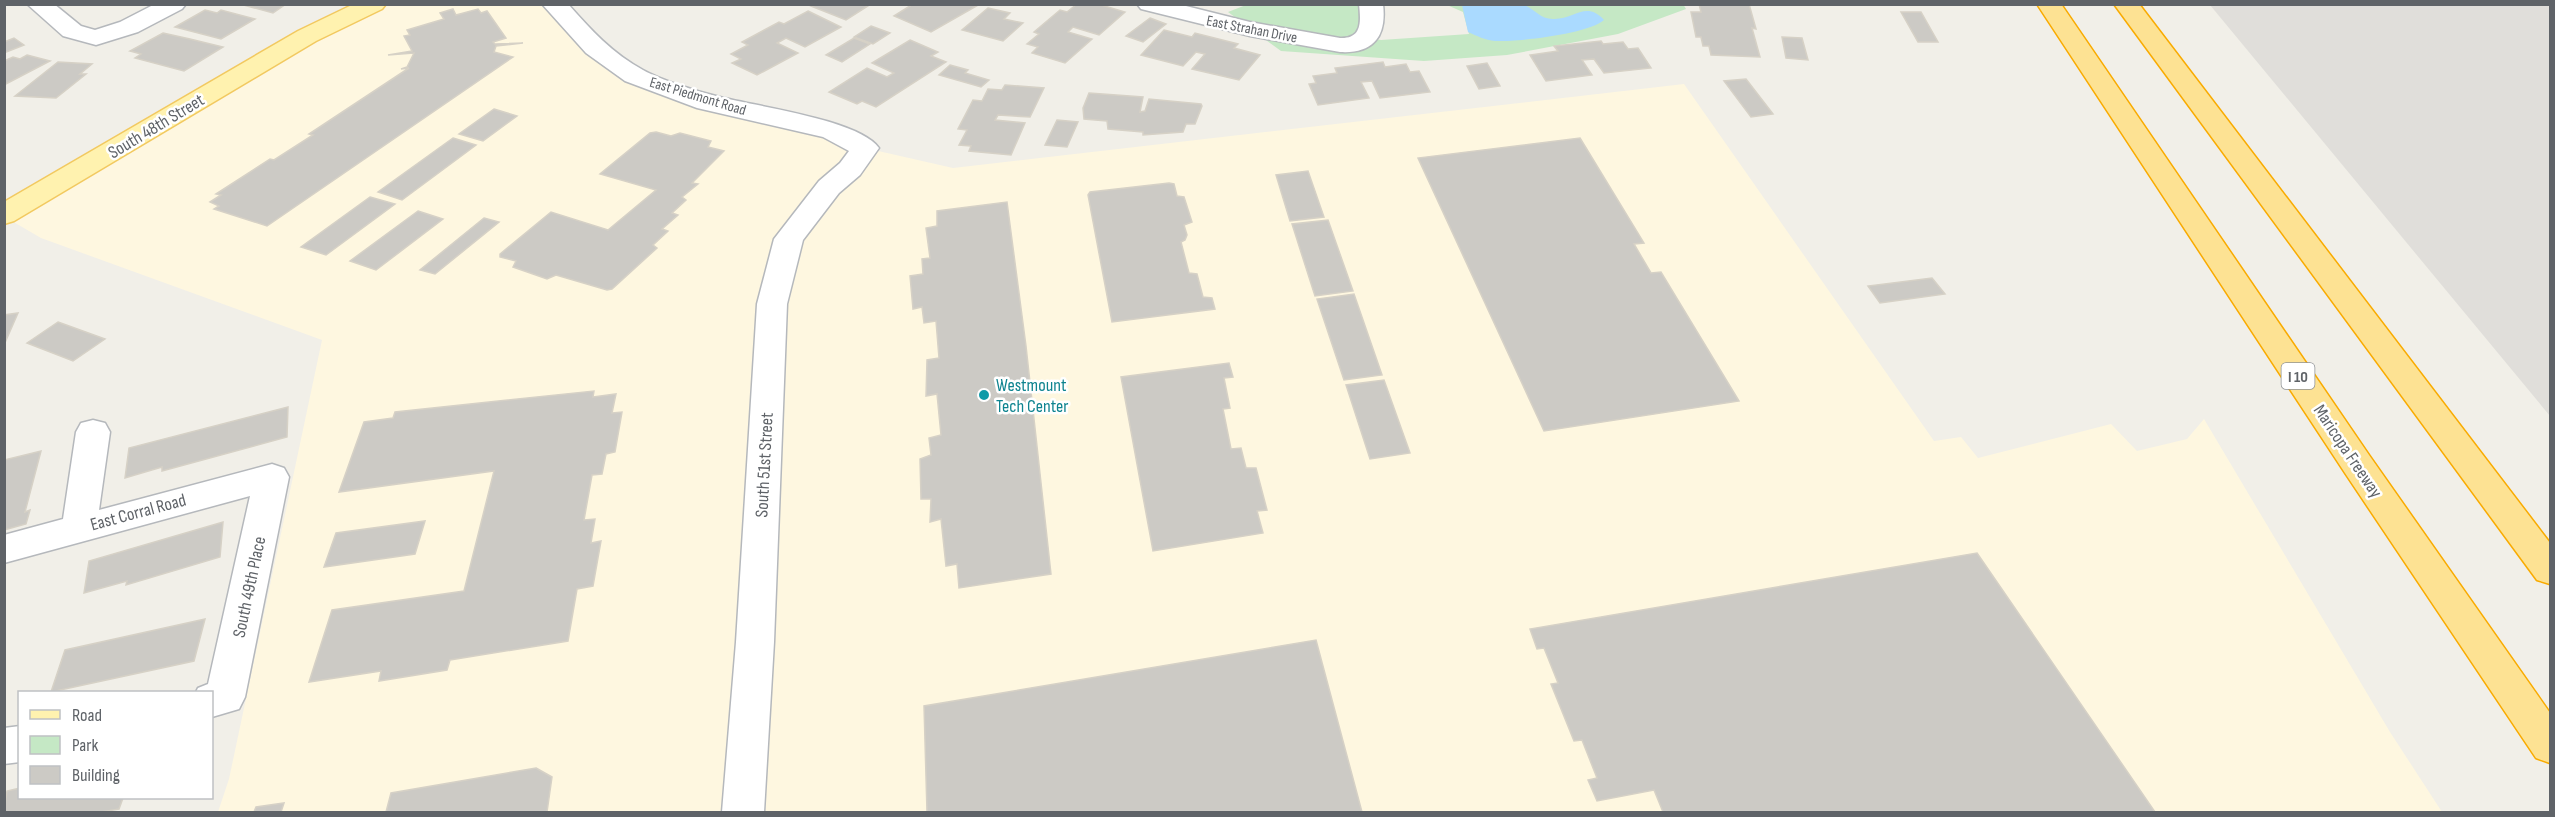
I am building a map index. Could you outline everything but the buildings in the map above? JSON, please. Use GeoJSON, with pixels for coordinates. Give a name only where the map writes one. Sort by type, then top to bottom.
{"type":"FeatureCollection","features":[{"type":"Feature","properties":{"kind":"highway","name":"Maricopa Freeway"},"geometry":{"type":"LineString","coordinates":[[2049,4],[2330,425],[2550,745]]}},
{"type":"Feature","properties":{"kind":"highway"},"geometry":{"type":"LineString","coordinates":[[2126,4],[2550,570]]}},
{"type":"Feature","properties":{"kind":"main road","name":"South 48th Street"},"geometry":{"type":"LineString","coordinates":[[307,36],[343,4]]}},
{"type":"Feature","properties":{"kind":"main road","name":"South 48th Street"},"geometry":{"type":"LineString","coordinates":[[4,215],[307,36],[374,4]]}},
{"type":"Feature","properties":{"kind":"street"},"geometry":{"type":"LineString","coordinates":[[39,4],[72,31],[96,38],[129,27],[174,4]]}},
{"type":"Feature","properties":{"kind":"street","name":"East Piedmont Road"},"geometry":{"type":"LineString","coordinates":[[554,4],[596,48],[634,76],[706,102],[832,131],[865,148]]}},
{"type":"Feature","properties":{"kind":"street","name":"East Strahan Drive"},"geometry":{"type":"LineString","coordinates":[[1149,4],[1260,33],[1333,44],[1357,44],[1364,40],[1374,17],[1371,4]]}},
{"type":"Feature","properties":{"kind":"street","name":"South 51st Street"},"geometry":{"type":"LineString","coordinates":[[743,813],[755,642],[772,304],[789,239],[829,187],[850,170],[865,148]]}},
{"type":"Feature","properties":{"kind":"street"},"geometry":{"type":"LineString","coordinates":[[79,528],[93,432]]}},
{"type":"Feature","properties":{"kind":"street","name":"East Corral Road"},"geometry":{"type":"LineString","coordinates":[[4,549],[272,477]]}},
{"type":"Feature","properties":{"kind":"street","name":"South 49th Place"},"geometry":{"type":"LineString","coordinates":[[218,698],[272,477]]}},
{"type":"Feature","properties":{"kind":"shaded area"},"geometry":{"type":"Polygon","coordinates":[[[359,5],[554,5],[619,68],[865,148],[953,168],[1684,84],[1934,441],[1961,437],[1978,458],[2111,424],[2137,451],[2187,439],[2204,419],[2390,732],[2442,812],[218,812],[229,779],[322,340],[41,238],[5,217],[359,5]]]}},
{"type":"Feature","properties":{"kind":"shaded area"},"geometry":{"type":"Polygon","coordinates":[[[2210,5],[2550,5],[2550,416],[2210,5]]]}},
{"type":"Feature","properties":{"kind":"green space"},"geometry":{"type":"Polygon","coordinates":[[[1683,4],[1686,9],[1618,34],[1507,55],[1424,61],[1281,51],[1228,12],[1246,5],[1371,5],[1365,37],[1381,40],[1469,34],[1463,12],[1447,5],[1683,4]]]}},
{"type":"Feature","properties":{"kind":"water"},"geometry":{"type":"Polygon","coordinates":[[[1511,3],[1524,5],[1548,19],[1560,19],[1585,11],[1598,14],[1604,20],[1596,25],[1568,33],[1495,41],[1468,32],[1462,5],[1511,3]]]}},
{"type":"Feature","properties":{"kind":"place","name":"Westmount Tech Center"},"geometry":{"type":"Point","coordinates":[984,395]}}]}
